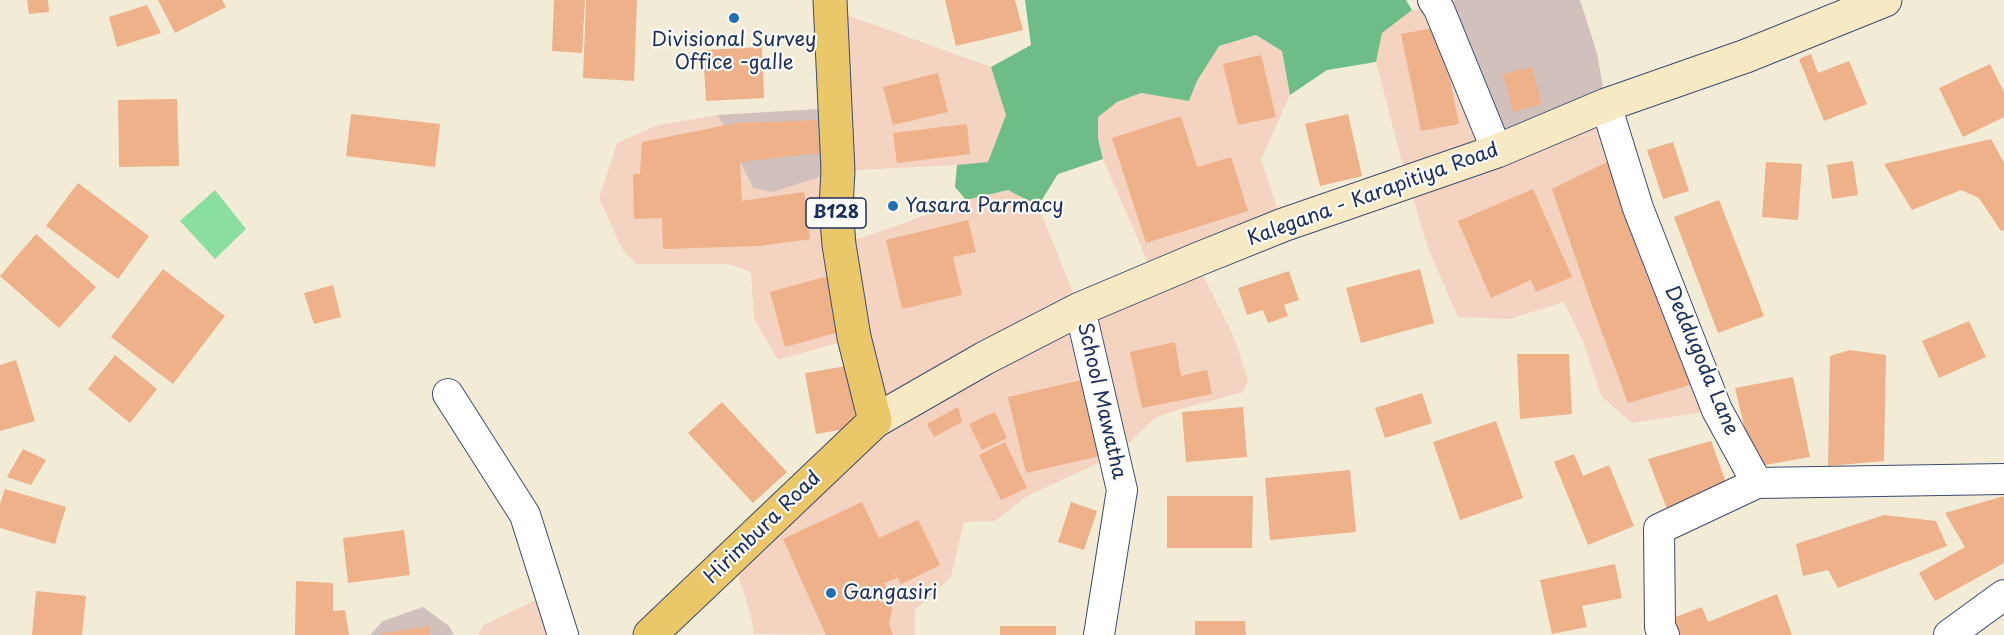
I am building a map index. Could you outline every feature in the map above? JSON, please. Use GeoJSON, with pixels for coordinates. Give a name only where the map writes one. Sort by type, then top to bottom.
{"type":"FeatureCollection","features":[{"type":"Feature","properties":{"kind":"main road","name":"B128"},"geometry":{"type":"LineString","coordinates":[[830,0],[839,245],[854,338],[876,421]]}},
{"type":"Feature","properties":{"kind":"main road","name":"Kalegana - Karapitiya Road"},"geometry":{"type":"LineString","coordinates":[[876,421],[985,358],[1080,309],[1196,260],[1283,225],[1497,151],[1606,105],[1746,56],[1885,0]]}},
{"type":"Feature","properties":{"kind":"main road","name":"Hirimbura Road"},"geometry":{"type":"LineString","coordinates":[[650,635],[876,421]]}},
{"type":"Feature","properties":{"kind":"street"},"geometry":{"type":"LineString","coordinates":[[1433,0],[1439,9],[1497,151]]}},
{"type":"Feature","properties":{"kind":"street","name":"Deddugoda Lane"},"geometry":{"type":"LineString","coordinates":[[1606,105],[1638,208],[1717,410],[1757,483]]}},
{"type":"Feature","properties":{"kind":"street","name":"School Mawatha"},"geometry":{"type":"LineString","coordinates":[[1080,309],[1122,490],[1099,635]]}},
{"type":"Feature","properties":{"kind":"street"},"geometry":{"type":"LineString","coordinates":[[448,394],[525,515],[564,635]]}},
{"type":"Feature","properties":{"kind":"street"},"geometry":{"type":"LineString","coordinates":[[1664,635],[1660,627],[1659,529],[1757,483],[2004,479]]}},
{"type":"Feature","properties":{"kind":"street"},"geometry":{"type":"LineString","coordinates":[[1950,635],[2004,595]]}},
{"type":"Feature","properties":{"kind":"shaded area"},"geometry":{"type":"Polygon","coordinates":[[[1456,0],[1580,0],[1597,53],[1606,105],[1497,151],[1439,9],[1456,0]]]}},
{"type":"Feature","properties":{"kind":"shaded area"},"geometry":{"type":"Polygon","coordinates":[[[830,9],[991,67],[1006,115],[988,162],[838,171],[839,245],[966,200],[1008,190],[1038,206],[1080,309],[1154,277],[1103,159],[1098,139],[1098,117],[1117,102],[1141,93],[1189,101],[1197,81],[1219,46],[1256,35],[1282,51],[1290,95],[1261,160],[1283,225],[1196,261],[1235,339],[1248,380],[1243,392],[1155,418],[1116,455],[1027,496],[995,521],[964,522],[951,577],[915,610],[915,635],[754,634],[751,616],[733,558],[883,418],[854,338],[778,360],[754,319],[751,272],[728,264],[637,264],[622,249],[599,198],[617,143],[658,125],[718,115],[753,188],[837,171],[830,9]]]}},
{"type":"Feature","properties":{"kind":"shaded area"},"geometry":{"type":"Polygon","coordinates":[[[1439,9],[1606,105],[1717,410],[1632,423],[1601,396],[1583,341],[1564,302],[1510,319],[1458,317],[1428,248],[1402,162],[1376,62],[1382,33],[1412,10],[1439,9]]]}},
{"type":"Feature","properties":{"kind":"shaded area"},"geometry":{"type":"Polygon","coordinates":[[[834,108],[838,171],[773,192],[753,188],[718,115],[834,108]]]}},
{"type":"Feature","properties":{"kind":"shaded area"},"geometry":{"type":"Polygon","coordinates":[[[550,593],[563,635],[478,635],[484,625],[550,593]]]}},
{"type":"Feature","properties":{"kind":"shaded area"},"geometry":{"type":"Polygon","coordinates":[[[423,607],[449,626],[454,635],[370,635],[383,621],[423,607]]]}},
{"type":"Feature","properties":{"kind":"green space"},"geometry":{"type":"Polygon","coordinates":[[[1025,0],[1406,0],[1412,10],[1382,33],[1376,62],[1327,70],[1290,95],[1282,51],[1256,35],[1219,46],[1197,81],[1189,101],[1141,93],[1117,102],[1098,117],[1098,139],[1103,159],[1058,174],[1038,206],[1008,190],[966,200],[955,187],[957,165],[988,162],[1006,115],[991,67],[1031,45],[1025,0]]]}},
{"type":"Feature","properties":{"kind":"green space"},"geometry":{"type":"Polygon","coordinates":[[[215,190],[246,229],[215,259],[180,221],[215,190]]]}},
{"type":"Feature","properties":{"kind":"building"},"geometry":{"type":"Polygon","coordinates":[[[27,0],[48,0],[49,12],[29,14],[27,0]]]}},
{"type":"Feature","properties":{"kind":"building"},"geometry":{"type":"Polygon","coordinates":[[[158,0],[222,0],[226,7],[175,33],[158,0]]]}},
{"type":"Feature","properties":{"kind":"building"},"geometry":{"type":"Polygon","coordinates":[[[554,0],[585,0],[582,53],[552,51],[554,0]]]}},
{"type":"Feature","properties":{"kind":"building"},"geometry":{"type":"Polygon","coordinates":[[[586,0],[637,0],[634,81],[583,78],[586,0]]]}},
{"type":"Feature","properties":{"kind":"building"},"geometry":{"type":"Polygon","coordinates":[[[945,0],[1015,0],[1023,30],[956,46],[945,0]]]}},
{"type":"Feature","properties":{"kind":"building"},"geometry":{"type":"Polygon","coordinates":[[[147,5],[161,33],[117,47],[109,17],[147,5]]]}},
{"type":"Feature","properties":{"kind":"building"},"geometry":{"type":"Polygon","coordinates":[[[1439,27],[1459,124],[1421,131],[1401,34],[1439,27]]]}},
{"type":"Feature","properties":{"kind":"building"},"geometry":{"type":"Polygon","coordinates":[[[762,47],[764,98],[706,101],[703,50],[762,47]]]}},
{"type":"Feature","properties":{"kind":"building"},"geometry":{"type":"Polygon","coordinates":[[[1811,54],[1818,73],[1849,61],[1867,104],[1824,121],[1799,59],[1811,54]]]}},
{"type":"Feature","properties":{"kind":"building"},"geometry":{"type":"Polygon","coordinates":[[[1261,55],[1276,117],[1238,125],[1223,64],[1261,55]]]}},
{"type":"Feature","properties":{"kind":"building"},"geometry":{"type":"Polygon","coordinates":[[[1990,64],[2004,92],[2004,117],[1963,137],[1939,88],[1990,64]]]}},
{"type":"Feature","properties":{"kind":"building"},"geometry":{"type":"Polygon","coordinates":[[[1532,67],[1542,104],[1513,112],[1503,74],[1532,67]]]}},
{"type":"Feature","properties":{"kind":"building"},"geometry":{"type":"Polygon","coordinates":[[[938,73],[948,112],[893,125],[883,87],[938,73]]]}},
{"type":"Feature","properties":{"kind":"building"},"geometry":{"type":"Polygon","coordinates":[[[177,99],[179,166],[119,167],[118,100],[177,99]]]}},
{"type":"Feature","properties":{"kind":"building"},"geometry":{"type":"Polygon","coordinates":[[[351,114],[440,124],[435,167],[346,156],[351,114]]]}},
{"type":"Feature","properties":{"kind":"building"},"geometry":{"type":"Polygon","coordinates":[[[1348,114],[1362,176],[1320,186],[1305,124],[1348,114]]]}},
{"type":"Feature","properties":{"kind":"building"},"geometry":{"type":"Polygon","coordinates":[[[1181,116],[1197,167],[1231,157],[1248,211],[1146,243],[1112,138],[1181,116]]]}},
{"type":"Feature","properties":{"kind":"building"},"geometry":{"type":"Polygon","coordinates":[[[817,120],[819,153],[740,162],[742,201],[804,192],[810,239],[760,246],[663,249],[662,218],[634,219],[633,174],[640,174],[642,142],[737,123],[817,120]]]}},
{"type":"Feature","properties":{"kind":"building"},"geometry":{"type":"Polygon","coordinates":[[[967,124],[970,154],[897,163],[893,133],[967,124]]]}},
{"type":"Feature","properties":{"kind":"building"},"geometry":{"type":"Polygon","coordinates":[[[1991,139],[2004,163],[2004,230],[2001,231],[1979,198],[1961,190],[1912,210],[1884,164],[1991,139]]]}},
{"type":"Feature","properties":{"kind":"building"},"geometry":{"type":"Polygon","coordinates":[[[1673,142],[1689,191],[1663,199],[1647,150],[1673,142]]]}},
{"type":"Feature","properties":{"kind":"building"},"geometry":{"type":"Polygon","coordinates":[[[1611,160],[1693,384],[1628,403],[1552,189],[1611,160]]]}},
{"type":"Feature","properties":{"kind":"building"},"geometry":{"type":"Polygon","coordinates":[[[1853,161],[1858,195],[1832,199],[1827,165],[1853,161]]]}},
{"type":"Feature","properties":{"kind":"building"},"geometry":{"type":"Polygon","coordinates":[[[1766,162],[1802,164],[1798,220],[1762,217],[1766,162]]]}},
{"type":"Feature","properties":{"kind":"building"},"geometry":{"type":"Polygon","coordinates":[[[78,183],[149,236],[118,279],[46,226],[78,183]]]}},
{"type":"Feature","properties":{"kind":"building"},"geometry":{"type":"Polygon","coordinates":[[[1533,189],[1572,277],[1536,292],[1531,280],[1491,298],[1458,221],[1533,189]]]}},
{"type":"Feature","properties":{"kind":"building"},"geometry":{"type":"Polygon","coordinates":[[[1719,200],[1764,316],[1718,333],[1674,217],[1719,200]]]}},
{"type":"Feature","properties":{"kind":"building"},"geometry":{"type":"Polygon","coordinates":[[[968,220],[976,252],[953,257],[962,295],[902,309],[886,240],[968,220]]]}},
{"type":"Feature","properties":{"kind":"building"},"geometry":{"type":"Polygon","coordinates":[[[36,234],[96,287],[59,328],[0,276],[36,234]]]}},
{"type":"Feature","properties":{"kind":"building"},"geometry":{"type":"Polygon","coordinates":[[[163,269],[225,316],[173,384],[111,337],[163,269]]]}},
{"type":"Feature","properties":{"kind":"building"},"geometry":{"type":"Polygon","coordinates":[[[1420,269],[1434,323],[1361,343],[1346,288],[1420,269]]]}},
{"type":"Feature","properties":{"kind":"building"},"geometry":{"type":"Polygon","coordinates":[[[1289,271],[1299,300],[1284,305],[1288,316],[1268,323],[1263,310],[1247,315],[1238,288],[1289,271]]]}},
{"type":"Feature","properties":{"kind":"building"},"geometry":{"type":"Polygon","coordinates":[[[828,276],[843,331],[785,347],[770,292],[828,276]]]}},
{"type":"Feature","properties":{"kind":"building"},"geometry":{"type":"Polygon","coordinates":[[[333,285],[341,317],[314,324],[304,293],[333,285]]]}},
{"type":"Feature","properties":{"kind":"building"},"geometry":{"type":"Polygon","coordinates":[[[1969,321],[1986,357],[1939,378],[1922,341],[1969,321]]]}},
{"type":"Feature","properties":{"kind":"building"},"geometry":{"type":"Polygon","coordinates":[[[1175,342],[1181,376],[1207,370],[1212,394],[1142,408],[1130,352],[1175,342]]]}},
{"type":"Feature","properties":{"kind":"building"},"geometry":{"type":"Polygon","coordinates":[[[1850,350],[1886,355],[1884,461],[1828,466],[1830,356],[1850,350]]]}},
{"type":"Feature","properties":{"kind":"building"},"geometry":{"type":"Polygon","coordinates":[[[1517,354],[1569,354],[1572,414],[1520,419],[1517,354]]]}},
{"type":"Feature","properties":{"kind":"building"},"geometry":{"type":"Polygon","coordinates":[[[115,355],[157,389],[130,423],[88,389],[115,355]]]}},
{"type":"Feature","properties":{"kind":"building"},"geometry":{"type":"Polygon","coordinates":[[[16,360],[35,421],[0,431],[0,365],[16,360]]]}},
{"type":"Feature","properties":{"kind":"building"},"geometry":{"type":"Polygon","coordinates":[[[847,366],[857,427],[816,434],[805,373],[847,366]]]}},
{"type":"Feature","properties":{"kind":"building"},"geometry":{"type":"Polygon","coordinates":[[[1793,377],[1810,457],[1754,467],[1735,388],[1793,377]]]}},
{"type":"Feature","properties":{"kind":"building"},"geometry":{"type":"Polygon","coordinates":[[[1086,379],[1104,455],[1026,473],[1008,397],[1086,379]]]}},
{"type":"Feature","properties":{"kind":"building"},"geometry":{"type":"Polygon","coordinates":[[[1422,393],[1432,423],[1385,438],[1375,408],[1422,393]]]}},
{"type":"Feature","properties":{"kind":"building"},"geometry":{"type":"Polygon","coordinates":[[[722,402],[787,472],[753,503],[688,433],[722,402]]]}},
{"type":"Feature","properties":{"kind":"building"},"geometry":{"type":"Polygon","coordinates":[[[958,407],[962,422],[934,437],[927,424],[958,407]]]}},
{"type":"Feature","properties":{"kind":"building"},"geometry":{"type":"Polygon","coordinates":[[[1243,407],[1247,457],[1186,462],[1182,412],[1243,407]]]}},
{"type":"Feature","properties":{"kind":"building"},"geometry":{"type":"Polygon","coordinates":[[[995,412],[1007,438],[982,450],[969,424],[995,412]]]}},
{"type":"Feature","properties":{"kind":"building"},"geometry":{"type":"Polygon","coordinates":[[[1496,421],[1523,498],[1460,520],[1433,442],[1496,421]]]}},
{"type":"Feature","properties":{"kind":"building"},"geometry":{"type":"Polygon","coordinates":[[[1711,441],[1729,491],[1667,509],[1648,459],[1711,441]]]}},
{"type":"Feature","properties":{"kind":"building"},"geometry":{"type":"Polygon","coordinates":[[[1005,442],[1027,488],[1001,500],[979,455],[1005,442]]]}},
{"type":"Feature","properties":{"kind":"building"},"geometry":{"type":"Polygon","coordinates":[[[23,449],[46,460],[31,485],[7,477],[23,449]]]}},
{"type":"Feature","properties":{"kind":"building"},"geometry":{"type":"Polygon","coordinates":[[[1574,454],[1583,476],[1609,465],[1634,526],[1588,545],[1554,462],[1574,454]]]}},
{"type":"Feature","properties":{"kind":"building"},"geometry":{"type":"Polygon","coordinates":[[[1350,470],[1356,532],[1270,540],[1265,478],[1350,470]]]}},
{"type":"Feature","properties":{"kind":"building"},"geometry":{"type":"Polygon","coordinates":[[[5,489],[66,507],[55,544],[0,528],[0,504],[5,489]]]}},
{"type":"Feature","properties":{"kind":"building"},"geometry":{"type":"Polygon","coordinates":[[[1167,496],[1253,496],[1252,548],[1167,548],[1167,496]]]}},
{"type":"Feature","properties":{"kind":"building"},"geometry":{"type":"Polygon","coordinates":[[[2004,496],[2004,563],[1935,601],[1919,573],[1965,547],[1945,513],[2004,496]]]}},
{"type":"Feature","properties":{"kind":"building"},"geometry":{"type":"Polygon","coordinates":[[[862,502],[879,538],[918,520],[940,565],[901,584],[891,565],[897,578],[884,583],[893,603],[889,624],[893,635],[826,635],[783,539],[862,502]]]}},
{"type":"Feature","properties":{"kind":"building"},"geometry":{"type":"Polygon","coordinates":[[[1071,502],[1097,511],[1084,550],[1058,542],[1071,502]]]}},
{"type":"Feature","properties":{"kind":"building"},"geometry":{"type":"Polygon","coordinates":[[[1884,515],[1936,521],[1947,546],[1838,588],[1828,570],[1803,576],[1796,544],[1884,515]]]}},
{"type":"Feature","properties":{"kind":"building"},"geometry":{"type":"Polygon","coordinates":[[[404,530],[410,575],[348,583],[343,538],[404,530]]]}},
{"type":"Feature","properties":{"kind":"building"},"geometry":{"type":"Polygon","coordinates":[[[1615,564],[1622,598],[1582,606],[1587,627],[1552,634],[1540,580],[1615,564]]]}},
{"type":"Feature","properties":{"kind":"building"},"geometry":{"type":"Polygon","coordinates":[[[296,581],[333,583],[333,611],[345,610],[349,635],[295,635],[296,581]]]}},
{"type":"Feature","properties":{"kind":"building"},"geometry":{"type":"Polygon","coordinates":[[[36,591],[86,596],[82,635],[32,635],[36,591]]]}},
{"type":"Feature","properties":{"kind":"building"},"geometry":{"type":"Polygon","coordinates":[[[1777,594],[1792,635],[1679,635],[1673,618],[1702,607],[1708,622],[1777,594]]]}},
{"type":"Feature","properties":{"kind":"building"},"geometry":{"type":"Polygon","coordinates":[[[1195,621],[1245,621],[1246,635],[1195,635],[1195,621]]]}},
{"type":"Feature","properties":{"kind":"building"},"geometry":{"type":"Polygon","coordinates":[[[429,626],[430,635],[380,635],[380,634],[429,626]]]}},
{"type":"Feature","properties":{"kind":"building"},"geometry":{"type":"Polygon","coordinates":[[[1000,626],[1056,626],[1056,635],[1000,635],[1000,626]]]}},
{"type":"Feature","properties":{"kind":"place","name":"Divisional Survey Office -galle"},"geometry":{"type":"Point","coordinates":[734,18]}},
{"type":"Feature","properties":{"kind":"place","name":"Yasara Parmacy"},"geometry":{"type":"Point","coordinates":[893,206]}},
{"type":"Feature","properties":{"kind":"place","name":"Gangasiri"},"geometry":{"type":"Point","coordinates":[831,593]}}]}
